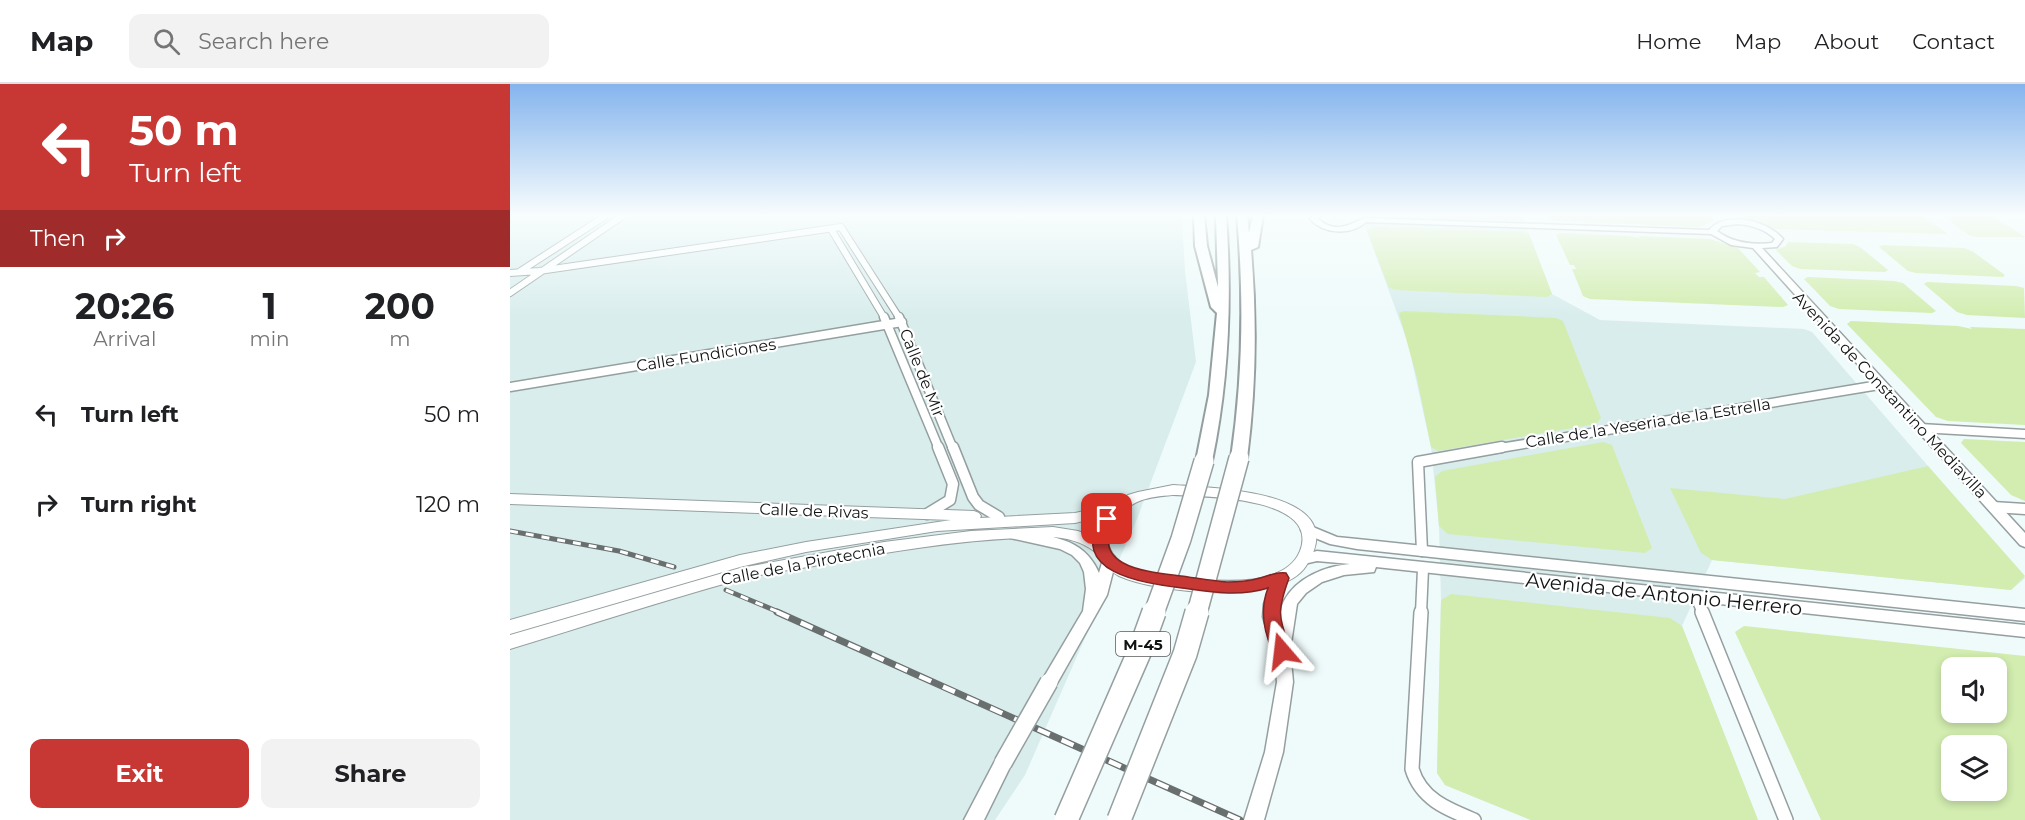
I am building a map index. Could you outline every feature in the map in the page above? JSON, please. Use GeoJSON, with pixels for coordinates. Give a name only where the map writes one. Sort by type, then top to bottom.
{"type":"FeatureCollection","features":[{"type":"Feature","properties":{"kind":"highway"},"geometry":{"type":"LineString","coordinates":[[1202,249],[1217,307],[1223,313]]}},
{"type":"Feature","properties":{"kind":"highway","name":"M-45"},"geometry":{"type":"LineString","coordinates":[[1066,820],[1142,648],[1181,539],[1204,461],[1217,395],[1223,313],[1223,249]]}},
{"type":"Feature","properties":{"kind":"highway","name":"M-45"},"geometry":{"type":"LineString","coordinates":[[1119,820],[1185,654],[1220,534],[1239,458],[1246,414],[1250,313],[1246,249]]}},
{"type":"Feature","properties":{"kind":"highway"},"geometry":{"type":"LineString","coordinates":[[1247,255],[1250,249]]}},
{"type":"Feature","properties":{"kind":"main road","name":"Calle de Rivas"},"geometry":{"type":"LineString","coordinates":[[510,499],[924,515],[1007,524],[1098,515],[1116,509],[1131,500],[1173,490],[1245,495],[1290,509],[1308,530]]}},
{"type":"Feature","properties":{"kind":"main road"},"geometry":{"type":"LineString","coordinates":[[1105,554],[1101,529],[1116,509]]}},
{"type":"Feature","properties":{"kind":"main road","name":"Calle de la Pirotecnia"},"geometry":{"type":"LineString","coordinates":[[510,642],[740,574],[1007,524]]}},
{"type":"Feature","properties":{"kind":"main road","name":"Calle de la Pirotecnia"},"geometry":{"type":"LineString","coordinates":[[510,627],[740,561],[806,547],[937,526],[1007,524],[1066,533],[1078,536],[1105,554],[1120,570],[1141,577],[1187,584],[1227,588],[1258,585],[1281,578]]}},
{"type":"Feature","properties":{"kind":"main road"},"geometry":{"type":"LineString","coordinates":[[1281,578],[1296,569],[1304,559],[1310,539],[1308,530]]}},
{"type":"Feature","properties":{"kind":"street"},"geometry":{"type":"LineString","coordinates":[[510,279],[554,249]]}},
{"type":"Feature","properties":{"kind":"street"},"geometry":{"type":"LineString","coordinates":[[510,293],[572,249]]}},
{"type":"Feature","properties":{"kind":"street"},"geometry":{"type":"LineString","coordinates":[[510,273],[539,271],[690,249]]}},
{"type":"Feature","properties":{"kind":"street","name":"Calle de Mir"},"geometry":{"type":"LineString","coordinates":[[843,249],[889,325],[953,484],[950,500],[924,515]]}},
{"type":"Feature","properties":{"kind":"street","name":"Calle de Mir"},"geometry":{"type":"LineString","coordinates":[[855,249],[902,322],[973,497],[980,505],[1007,524]]}},
{"type":"Feature","properties":{"kind":"street","name":"Avenida de Constantino Mediavilla"},"geometry":{"type":"LineString","coordinates":[[1758,249],[1879,385],[2025,542]]}},
{"type":"Feature","properties":{"kind":"street","name":"Calle Fundiciones"},"geometry":{"type":"LineString","coordinates":[[510,387],[902,322]]}},
{"type":"Feature","properties":{"kind":"street","name":"Calle de la Yeseria de la Estrella"},"geometry":{"type":"LineString","coordinates":[[1422,551],[1418,462],[1879,385]]}},
{"type":"Feature","properties":{"kind":"street"},"geometry":{"type":"LineString","coordinates":[[1920,428],[2025,434]]}},
{"type":"Feature","properties":{"kind":"street"},"geometry":{"type":"LineString","coordinates":[[1993,507],[2025,509]]}},
{"type":"Feature","properties":{"kind":"street"},"geometry":{"type":"LineString","coordinates":[[1007,524],[1062,543],[1084,558],[1090,566],[1093,578],[1094,593],[1090,611]]}},
{"type":"Feature","properties":{"kind":"street","name":"Avenida de Antonio Herrero"},"geometry":{"type":"LineString","coordinates":[[1308,530],[1335,541],[2025,615]]}},
{"type":"Feature","properties":{"kind":"street"},"geometry":{"type":"LineString","coordinates":[[974,820],[1003,763],[1100,595],[1105,554]]}},
{"type":"Feature","properties":{"kind":"street","name":"Avenida de Antonio Herrero"},"geometry":{"type":"LineString","coordinates":[[1304,559],[1317,556],[2025,631]]}},
{"type":"Feature","properties":{"kind":"street"},"geometry":{"type":"LineString","coordinates":[[1282,651],[1290,603],[1301,589],[1317,578],[1344,570],[1395,565]]}},
{"type":"Feature","properties":{"kind":"street"},"geometry":{"type":"LineString","coordinates":[[1423,568],[1412,769],[1414,779],[1420,789],[1434,802],[1474,820]]}},
{"type":"Feature","properties":{"kind":"street"},"geometry":{"type":"LineString","coordinates":[[1254,820],[1274,752],[1285,682],[1282,651],[1271,617],[1271,604],[1281,578]]}},
{"type":"Feature","properties":{"kind":"street"},"geometry":{"type":"LineString","coordinates":[[1696,597],[1786,820]]}},
{"type":"Feature","properties":{"kind":"shaded area"},"geometry":{"type":"Polygon","coordinates":[[[510,249],[1184,249],[1196,362],[1137,519],[1025,775],[995,820],[510,820],[510,249]]]}},
{"type":"Feature","properties":{"kind":"shaded area"},"geometry":{"type":"Polygon","coordinates":[[[1374,249],[1535,249],[1552,294],[1600,320],[1804,329],[1812,332],[2025,578],[2011,590],[1712,560],[1682,626],[1758,820],[1531,820],[1445,785],[1437,773],[1441,600],[1439,526],[1431,447],[1408,343],[1374,249]]]}},
{"type":"Feature","properties":{"kind":"green space"},"geometry":{"type":"Polygon","coordinates":[[[1374,249],[1535,249],[1552,294],[1547,297],[1389,288],[1374,249]]]}},
{"type":"Feature","properties":{"kind":"green space"},"geometry":{"type":"Polygon","coordinates":[[[1563,249],[1739,249],[1760,272],[1755,273],[1759,277],[1764,277],[1788,305],[1783,307],[1590,299],[1583,296],[1572,269],[1576,269],[1574,265],[1570,265],[1563,249]]]}},
{"type":"Feature","properties":{"kind":"green space"},"geometry":{"type":"Polygon","coordinates":[[[1863,249],[1888,270],[1885,272],[1800,269],[1792,266],[1776,250],[1863,249]]]}},
{"type":"Feature","properties":{"kind":"green space"},"geometry":{"type":"Polygon","coordinates":[[[1882,249],[1968,249],[2005,275],[2003,277],[1908,271],[1882,249]]]}},
{"type":"Feature","properties":{"kind":"green space"},"geometry":{"type":"Polygon","coordinates":[[[1808,277],[1903,283],[1936,311],[1932,313],[1839,309],[1830,306],[1804,279],[1808,277]]]}},
{"type":"Feature","properties":{"kind":"green space"},"geometry":{"type":"Polygon","coordinates":[[[1927,282],[2024,288],[2025,318],[1967,315],[1957,312],[1924,284],[1927,282]]]}},
{"type":"Feature","properties":{"kind":"green space"},"geometry":{"type":"Polygon","coordinates":[[[1404,311],[1556,318],[1563,321],[1601,418],[1596,424],[1438,451],[1431,447],[1417,378],[1399,313],[1404,311]]]}},
{"type":"Feature","properties":{"kind":"green space"},"geometry":{"type":"Polygon","coordinates":[[[1851,321],[1958,326],[1972,329],[1970,327],[2025,329],[2025,425],[1948,421],[1936,417],[1847,324],[1851,321]]]}},
{"type":"Feature","properties":{"kind":"green space"},"geometry":{"type":"Polygon","coordinates":[[[1964,439],[2025,442],[2025,501],[2011,495],[1961,443],[1964,439]]]}},
{"type":"Feature","properties":{"kind":"green space"},"geometry":{"type":"Polygon","coordinates":[[[1603,442],[1612,445],[1652,548],[1645,553],[1448,534],[1439,526],[1435,477],[1442,471],[1603,442]]]}},
{"type":"Feature","properties":{"kind":"green space"},"geometry":{"type":"Polygon","coordinates":[[[1928,466],[2025,576],[2011,590],[1712,560],[1701,553],[1670,488],[1785,499],[1928,466]]]}},
{"type":"Feature","properties":{"kind":"green space"},"geometry":{"type":"Polygon","coordinates":[[[1451,594],[1670,618],[1682,626],[1758,820],[1531,820],[1445,785],[1437,773],[1441,600],[1451,594]]]}},
{"type":"Feature","properties":{"kind":"green space"},"geometry":{"type":"Polygon","coordinates":[[[1744,626],[2025,656],[2025,820],[1821,820],[1735,632],[1744,626]]]}},
{"type":"Feature","properties":{"kind":"railway"},"geometry":{"type":"LineString","coordinates":[[510,531],[619,551],[674,567]]}},
{"type":"Feature","properties":{"kind":"railway"},"geometry":{"type":"LineString","coordinates":[[726,590],[781,613]]}},
{"type":"Feature","properties":{"kind":"railway"},"geometry":{"type":"LineString","coordinates":[[777,612],[1240,820]]}},
{"type":"Feature","properties":{"kind":"route"},"geometry":{"type":"LineString","coordinates":[[1107,519],[1101,529],[1101,548],[1120,570],[1141,577],[1227,588],[1258,585],[1281,578],[1271,604],[1271,617],[1282,651]]}}]}
